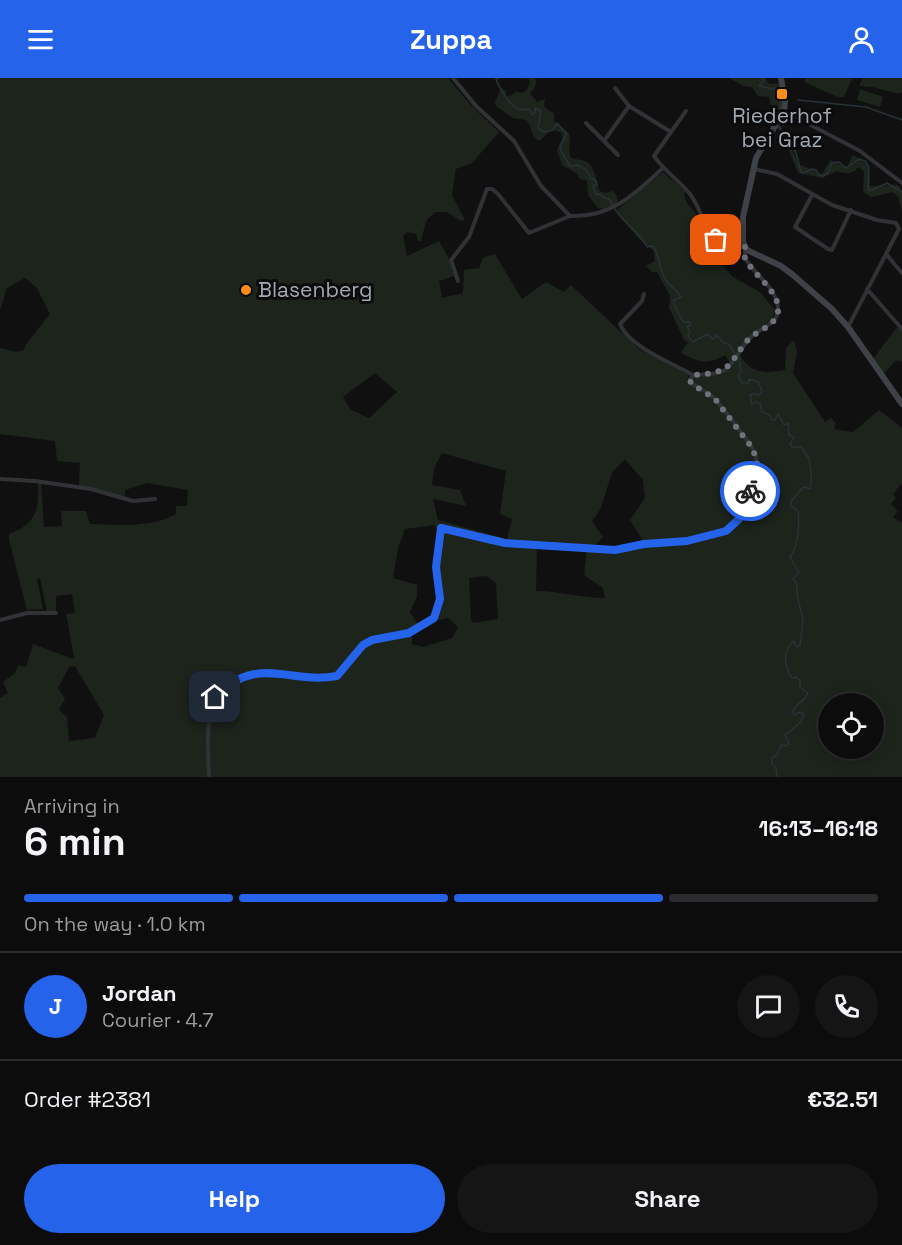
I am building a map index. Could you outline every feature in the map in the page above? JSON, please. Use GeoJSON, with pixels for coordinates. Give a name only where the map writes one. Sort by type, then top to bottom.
{"type":"FeatureCollection","features":[{"type":"Feature","properties":{"kind":"street"},"geometry":{"type":"LineString","coordinates":[[453,78],[476,106],[514,141],[541,186],[570,216]]}},
{"type":"Feature","properties":{"kind":"street"},"geometry":{"type":"LineString","coordinates":[[644,294],[642,301],[620,324],[622,330],[632,340],[694,376],[721,372],[734,360],[749,339],[774,320],[778,310],[776,301],[745,258],[742,238],[743,217],[759,150],[784,111],[785,101],[781,78]]}},
{"type":"Feature","properties":{"kind":"street"},"geometry":{"type":"LineString","coordinates":[[615,88],[629,106],[671,132]]}},
{"type":"Feature","properties":{"kind":"street"},"geometry":{"type":"LineString","coordinates":[[604,141],[629,106]]}},
{"type":"Feature","properties":{"kind":"street"},"geometry":{"type":"LineString","coordinates":[[686,111],[654,155],[663,168],[689,193],[720,244],[729,248],[745,247],[793,275],[832,309],[848,327],[902,404]]}},
{"type":"Feature","properties":{"kind":"street"},"geometry":{"type":"LineString","coordinates":[[784,111],[860,151],[902,183]]}},
{"type":"Feature","properties":{"kind":"street"},"geometry":{"type":"LineString","coordinates":[[586,123],[618,155]]}},
{"type":"Feature","properties":{"kind":"street"},"geometry":{"type":"LineString","coordinates":[[458,281],[451,260],[469,237],[487,189],[492,189],[498,194],[529,233],[570,216],[596,215],[613,209],[663,168]]}},
{"type":"Feature","properties":{"kind":"street"},"geometry":{"type":"LineString","coordinates":[[753,169],[777,174],[832,205],[896,223],[900,230],[848,327]]}},
{"type":"Feature","properties":{"kind":"street"},"geometry":{"type":"LineString","coordinates":[[812,194],[795,227],[828,249],[832,250],[851,210]]}},
{"type":"Feature","properties":{"kind":"street"},"geometry":{"type":"LineString","coordinates":[[886,254],[902,273]]}},
{"type":"Feature","properties":{"kind":"street"},"geometry":{"type":"LineString","coordinates":[[867,289],[902,329]]}},
{"type":"Feature","properties":{"kind":"street"},"geometry":{"type":"LineString","coordinates":[[208,777],[207,724],[215,697],[222,690],[246,675],[258,673],[289,673],[313,678],[337,676],[363,645],[372,640],[409,633],[434,618],[440,599],[436,567],[441,528],[505,543],[609,550],[644,544],[687,541],[730,529],[739,519],[746,505],[756,468],[756,456],[750,444],[721,406],[712,396],[691,383],[690,380],[694,376]]}},
{"type":"Feature","properties":{"kind":"street"},"geometry":{"type":"LineString","coordinates":[[0,479],[35,481],[91,489],[133,501],[155,499]]}},
{"type":"Feature","properties":{"kind":"street"},"geometry":{"type":"LineString","coordinates":[[0,620],[27,613],[56,613]]}},
{"type":"Feature","properties":{"kind":"shaded area"},"geometry":{"type":"Polygon","coordinates":[[[0,78],[448,78],[468,102],[499,132],[472,163],[456,169],[452,195],[465,220],[461,221],[447,212],[435,212],[426,221],[421,241],[418,241],[416,234],[407,232],[403,236],[407,256],[439,241],[448,257],[454,276],[439,281],[442,298],[463,293],[464,270],[479,268],[483,258],[495,254],[522,299],[546,282],[564,292],[571,285],[640,350],[689,375],[687,381],[706,396],[708,392],[694,384],[694,378],[724,372],[740,355],[749,366],[760,371],[785,370],[786,348],[794,340],[797,352],[793,373],[825,422],[831,418],[836,423],[834,429],[853,432],[879,410],[902,428],[902,483],[893,494],[896,498],[891,504],[898,511],[893,517],[902,523],[902,777],[0,777],[0,698],[8,693],[3,682],[15,673],[18,665],[26,667],[33,644],[73,659],[74,657],[66,614],[75,613],[72,594],[56,596],[56,612],[47,612],[40,578],[37,579],[43,609],[27,610],[9,540],[9,534],[31,520],[37,508],[38,483],[41,483],[44,527],[62,526],[61,511],[86,511],[90,524],[134,525],[157,522],[176,514],[176,506],[187,506],[188,490],[147,483],[125,490],[125,499],[79,486],[80,463],[57,461],[55,441],[0,434],[0,348],[16,352],[24,350],[26,344],[50,314],[37,288],[25,278],[7,288],[0,310],[0,78]],[[375,373],[343,397],[351,410],[369,418],[397,392],[375,373]],[[442,453],[434,468],[432,485],[460,490],[466,506],[433,499],[438,520],[507,539],[512,519],[500,514],[506,471],[442,453]],[[625,459],[612,473],[600,510],[592,521],[603,537],[593,547],[606,549],[643,541],[630,520],[645,498],[643,480],[625,459]],[[434,525],[405,529],[398,548],[393,578],[417,585],[417,597],[410,612],[419,626],[434,614],[437,605],[434,572],[438,532],[434,525]],[[537,548],[536,591],[605,598],[603,588],[584,575],[587,551],[537,548]],[[487,576],[469,578],[473,623],[498,619],[496,583],[487,576]],[[448,618],[433,621],[412,633],[412,644],[423,647],[452,638],[458,627],[448,618]],[[75,666],[69,667],[58,688],[65,699],[59,710],[67,717],[69,741],[95,738],[104,715],[75,666]]]}},
{"type":"Feature","properties":{"kind":"shaded area"},"geometry":{"type":"Polygon","coordinates":[[[516,78],[535,78],[536,84],[530,93],[537,102],[545,99],[544,106],[554,113],[554,121],[569,134],[571,158],[590,164],[600,191],[605,193],[613,191],[618,202],[605,209],[598,208],[588,195],[587,180],[580,179],[576,173],[562,165],[557,150],[562,141],[562,133],[551,129],[541,140],[537,140],[526,120],[513,118],[496,106],[495,102],[501,88],[506,91],[506,97],[516,91],[521,93],[526,91],[530,83],[529,79],[516,78]]]}},
{"type":"Feature","properties":{"kind":"shaded area"},"geometry":{"type":"Polygon","coordinates":[[[729,78],[766,78],[769,84],[780,83],[783,106],[774,124],[771,122],[773,113],[769,97],[758,96],[752,87],[744,86],[729,78]]]}},
{"type":"Feature","properties":{"kind":"shaded area"},"geometry":{"type":"Polygon","coordinates":[[[806,78],[852,79],[844,97],[838,97],[804,82],[806,78]]]}},
{"type":"Feature","properties":{"kind":"shaded area"},"geometry":{"type":"Polygon","coordinates":[[[863,78],[902,78],[902,92],[899,94],[859,86],[863,78]]]}},
{"type":"Feature","properties":{"kind":"shaded area"},"geometry":{"type":"Polygon","coordinates":[[[860,89],[883,97],[880,107],[857,100],[860,89]]]}},
{"type":"Feature","properties":{"kind":"shaded area"},"geometry":{"type":"Polygon","coordinates":[[[779,124],[799,164],[822,174],[830,160],[847,167],[853,155],[869,166],[870,186],[898,185],[902,191],[902,210],[898,197],[893,192],[871,197],[863,192],[864,172],[859,167],[852,172],[837,171],[822,178],[798,173],[777,128],[779,124]]]}},
{"type":"Feature","properties":{"kind":"shaded area"},"geometry":{"type":"Polygon","coordinates":[[[663,172],[685,191],[687,203],[697,215],[698,238],[733,277],[760,292],[775,310],[776,308],[772,319],[750,336],[730,363],[725,355],[708,362],[693,359],[681,353],[688,342],[684,340],[669,308],[670,296],[657,272],[652,272],[646,266],[655,261],[653,250],[637,237],[616,211],[663,172]]]}},
{"type":"Feature","properties":{"kind":"shaded area"},"geometry":{"type":"Polygon","coordinates":[[[897,327],[902,331],[902,362],[896,360],[884,374],[873,359],[897,327]]]}},
{"type":"Feature","properties":{"kind":"waterway"},"geometry":{"type":"LineString","coordinates":[[499,78],[496,79],[499,86],[515,107],[529,109],[532,115],[535,113],[535,108],[541,111],[538,129],[545,132],[553,130],[557,123],[567,134],[560,146],[570,166],[578,165],[587,171],[596,181],[597,185],[593,186],[596,195],[600,194],[609,199],[613,205]]}},
{"type":"Feature","properties":{"kind":"waterway"},"geometry":{"type":"LineString","coordinates":[[762,78],[764,80],[759,86],[777,90],[780,93],[780,111],[775,116],[776,119]]}},
{"type":"Feature","properties":{"kind":"waterway"},"geometry":{"type":"LineString","coordinates":[[798,100],[866,107],[902,120]]}},
{"type":"Feature","properties":{"kind":"waterway"},"geometry":{"type":"LineString","coordinates":[[778,124],[796,153],[801,172],[812,169],[823,176],[828,173],[832,163],[839,162],[846,168],[859,159],[865,161],[869,167],[868,189],[870,191],[887,183],[902,192]]}},
{"type":"Feature","properties":{"kind":"waterway"},"geometry":{"type":"LineString","coordinates":[[615,209],[647,247],[653,246],[665,279],[681,297],[673,301],[682,320],[691,325],[687,327],[692,342],[708,334],[714,339],[716,335],[724,343],[729,344],[739,359],[741,371],[738,376],[742,383],[748,383],[749,379],[758,382],[762,391],[759,395],[750,395],[752,404],[757,402],[760,404],[762,412],[770,415],[772,420],[775,420],[778,414],[784,425],[788,423],[789,435],[794,437],[790,444],[792,447],[802,447],[809,458],[810,489],[804,487],[791,501],[791,506],[798,511],[799,516],[797,541],[790,557],[799,573],[793,579],[797,584],[797,595],[803,620],[800,646],[797,647],[794,641],[786,654],[787,669],[792,678],[796,677],[800,681],[800,687],[808,693],[793,712],[794,715],[800,712],[804,714],[801,722],[785,735],[789,743],[786,746],[781,745],[777,755],[772,758],[777,777]]}},
{"type":"Feature","properties":{"kind":"way so far"},"geometry":{"type":"LineString","coordinates":[[716,240],[729,248],[745,246],[744,255],[748,264],[770,290],[778,306],[774,320],[749,339],[726,369],[713,374],[695,375],[690,381],[715,399],[753,449],[757,463],[750,491]]}},
{"type":"Feature","properties":{"kind":"place","name":"Riederhof bei Graz"},"geometry":{"type":"Point","coordinates":[782,94]}},
{"type":"Feature","properties":{"kind":"place","name":"Blasenberg"},"geometry":{"type":"Point","coordinates":[246,290]}},
{"type":"Feature","properties":{"kind":"route"},"geometry":{"type":"LineString","coordinates":[[215,697],[246,675],[289,673],[313,678],[337,676],[363,645],[372,640],[409,633],[434,618],[440,599],[436,567],[441,528],[505,543],[615,550],[644,544],[687,541],[726,531],[739,519],[750,491]]}}]}
